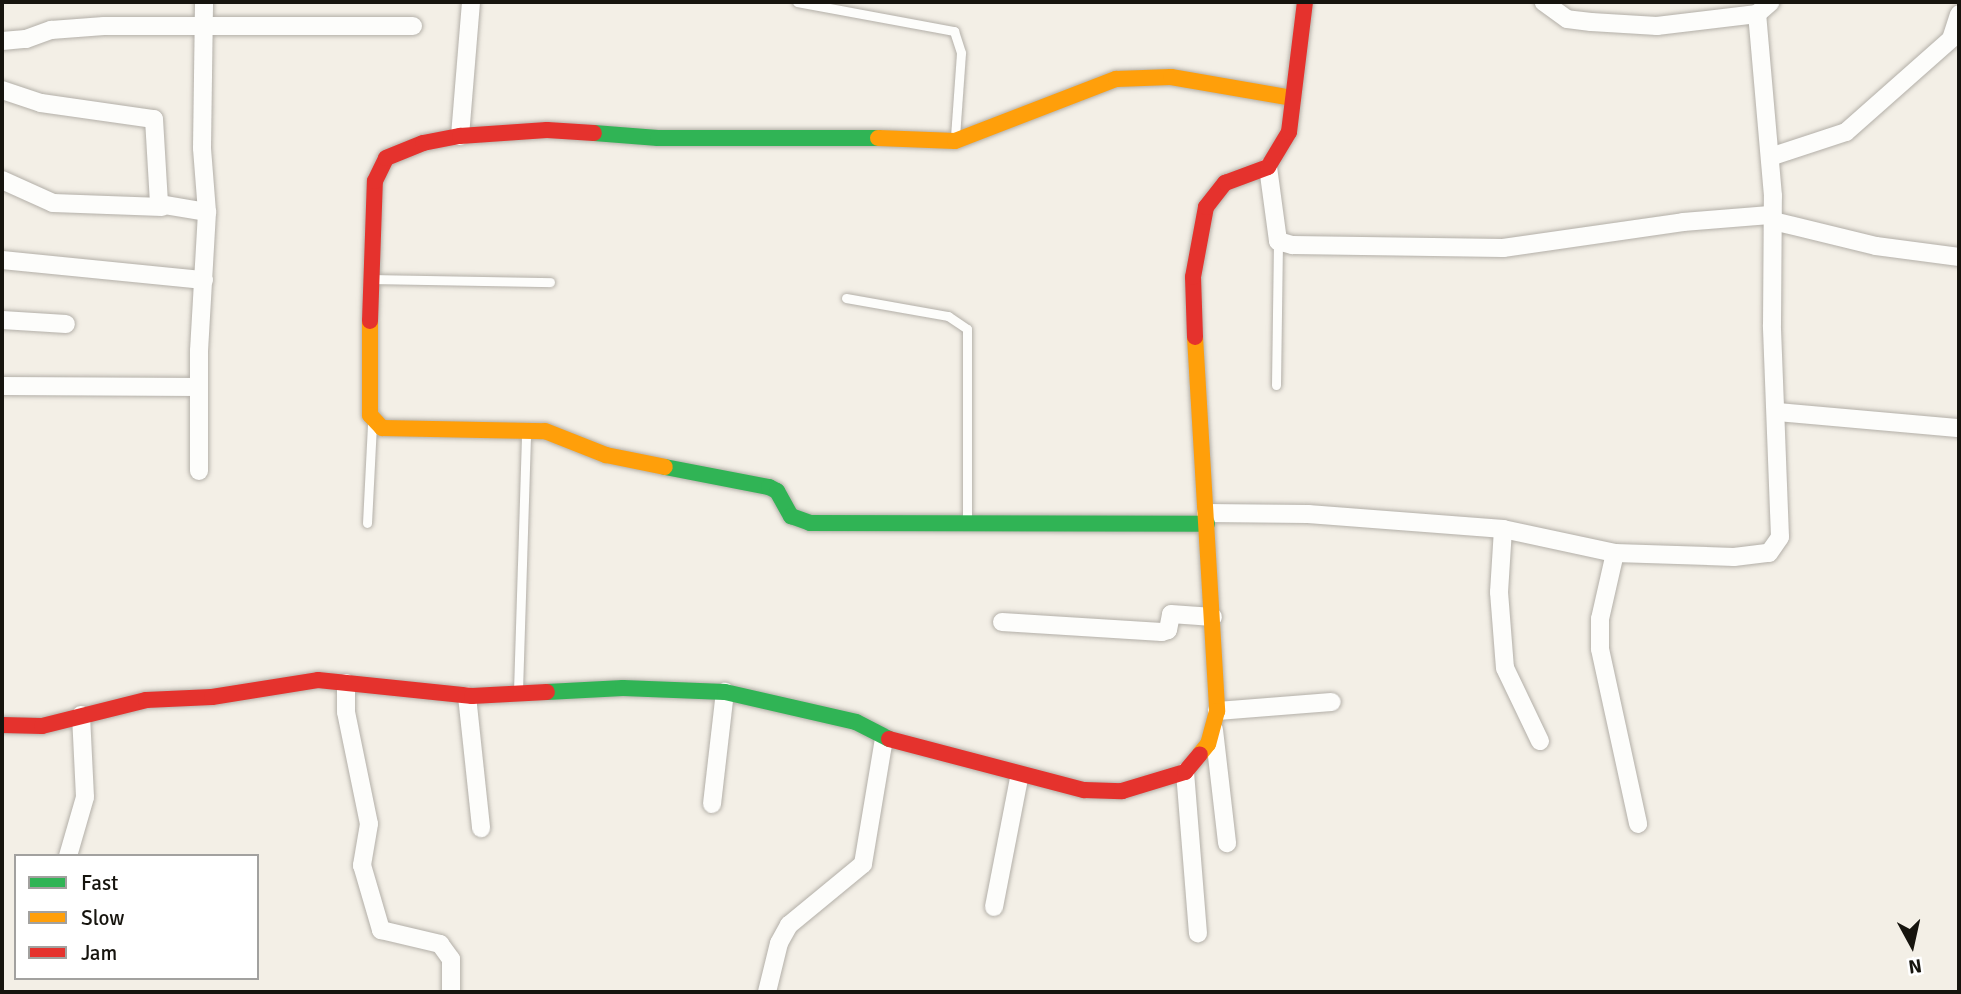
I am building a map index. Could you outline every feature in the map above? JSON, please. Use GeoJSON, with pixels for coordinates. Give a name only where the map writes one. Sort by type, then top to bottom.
{"type":"FeatureCollection","features":[{"type":"Feature","properties":{"kind":"street"},"geometry":{"type":"LineString","coordinates":[[199,471],[199,387],[207,212],[202,24],[204,2]]}},
{"type":"Feature","properties":{"kind":"street"},"geometry":{"type":"LineString","coordinates":[[460,136],[471,2]]}},
{"type":"Feature","properties":{"kind":"street"},"geometry":{"type":"LineString","coordinates":[[1227,843],[1216,719],[1213,617],[1197,418],[1195,265],[1206,207],[1225,183],[1268,167],[1289,132],[1305,2]]}},
{"type":"Feature","properties":{"kind":"street"},"geometry":{"type":"LineString","coordinates":[[1544,2],[1567,19],[1657,26],[1758,14],[1771,2]]}},
{"type":"Feature","properties":{"kind":"street"},"geometry":{"type":"LineString","coordinates":[[1293,98],[1171,77],[1116,79],[955,141],[834,136],[659,138],[547,130],[460,136],[423,143],[386,158],[374,181],[369,279],[372,421],[382,428],[409,431],[545,431],[606,454],[768,487],[777,491],[791,516],[810,523],[1206,518],[1308,514],[1503,529],[1615,553],[1734,557],[1769,553],[1780,537],[1778,412],[1772,325],[1770,157],[1758,14]]}},
{"type":"Feature","properties":{"kind":"street"},"geometry":{"type":"LineString","coordinates":[[1770,157],[1846,132],[1955,40],[1959,14]]}},
{"type":"Feature","properties":{"kind":"street"},"geometry":{"type":"LineString","coordinates":[[2,29],[2,41],[68,27],[202,24],[413,26]]}},
{"type":"Feature","properties":{"kind":"street"},"geometry":{"type":"LineString","coordinates":[[2,90],[41,103],[154,119],[156,192],[162,206]]}},
{"type":"Feature","properties":{"kind":"street"},"geometry":{"type":"LineString","coordinates":[[1268,167],[1278,241],[1292,246],[1503,247],[1683,222],[1771,218],[1876,246],[1959,257]]}},
{"type":"Feature","properties":{"kind":"street"},"geometry":{"type":"LineString","coordinates":[[2,180],[53,203],[162,206],[207,212]]}},
{"type":"Feature","properties":{"kind":"street"},"geometry":{"type":"LineString","coordinates":[[2,260],[204,280]]}},
{"type":"Feature","properties":{"kind":"street"},"geometry":{"type":"LineString","coordinates":[[2,320],[66,324]]}},
{"type":"Feature","properties":{"kind":"street"},"geometry":{"type":"LineString","coordinates":[[2,386],[199,387]]}},
{"type":"Feature","properties":{"kind":"street"},"geometry":{"type":"LineString","coordinates":[[1778,412],[1959,428]]}},
{"type":"Feature","properties":{"kind":"street"},"geometry":{"type":"LineString","coordinates":[[1503,529],[1499,592],[1504,668],[1540,741]]}},
{"type":"Feature","properties":{"kind":"street"},"geometry":{"type":"LineString","coordinates":[[1615,553],[1600,619],[1600,649],[1637,824]]}},
{"type":"Feature","properties":{"kind":"street"},"geometry":{"type":"LineString","coordinates":[[1002,622],[1162,632],[1168,630],[1171,614],[1213,617]]}},
{"type":"Feature","properties":{"kind":"street"},"geometry":{"type":"LineString","coordinates":[[2,725],[42,726],[146,700],[212,697],[318,680],[467,695],[623,688],[725,692],[856,722],[884,738],[1019,778],[1084,790],[1122,791],[1185,772],[1208,744],[1216,719]]}},
{"type":"Feature","properties":{"kind":"street"},"geometry":{"type":"LineString","coordinates":[[346,683],[346,712],[369,824],[362,865],[381,930],[440,944],[451,959],[451,992]]}},
{"type":"Feature","properties":{"kind":"street"},"geometry":{"type":"LineString","coordinates":[[712,804],[725,692]]}},
{"type":"Feature","properties":{"kind":"street"},"geometry":{"type":"LineString","coordinates":[[467,695],[481,828]]}},
{"type":"Feature","properties":{"kind":"street"},"geometry":{"type":"LineString","coordinates":[[1216,719],[1332,702]]}},
{"type":"Feature","properties":{"kind":"street"},"geometry":{"type":"LineString","coordinates":[[69,854],[85,797],[81,715]]}},
{"type":"Feature","properties":{"kind":"street"},"geometry":{"type":"LineString","coordinates":[[767,992],[779,943],[789,925],[863,864],[884,738]]}},
{"type":"Feature","properties":{"kind":"street"},"geometry":{"type":"LineString","coordinates":[[1185,772],[1198,933]]}},
{"type":"Feature","properties":{"kind":"street"},"geometry":{"type":"LineString","coordinates":[[994,907],[1019,778]]}},
{"type":"Feature","properties":{"kind":"lane"},"geometry":{"type":"LineString","coordinates":[[797,2],[954,31],[961,53],[955,141]]}},
{"type":"Feature","properties":{"kind":"lane"},"geometry":{"type":"LineString","coordinates":[[1276,385],[1278,241]]}},
{"type":"Feature","properties":{"kind":"lane"},"geometry":{"type":"LineString","coordinates":[[369,279],[550,282]]}},
{"type":"Feature","properties":{"kind":"lane"},"geometry":{"type":"LineString","coordinates":[[846,298],[948,316],[967,329],[967,521]]}},
{"type":"Feature","properties":{"kind":"lane"},"geometry":{"type":"LineString","coordinates":[[367,523],[372,421]]}},
{"type":"Feature","properties":{"kind":"lane"},"geometry":{"type":"LineString","coordinates":[[518,694],[526,431]]}},
{"type":"Feature","properties":{"kind":"traffic: fast"},"geometry":{"type":"LineString","coordinates":[[594,133],[658,138],[878,138]]}},
{"type":"Feature","properties":{"kind":"traffic: fast"},"geometry":{"type":"LineString","coordinates":[[665,467],[769,487],[777,491],[791,516],[810,523],[1207,524]]}},
{"type":"Feature","properties":{"kind":"traffic: fast"},"geometry":{"type":"LineString","coordinates":[[547,692],[623,688],[725,692],[856,722],[889,739]]}},
{"type":"Feature","properties":{"kind":"traffic: slow"},"geometry":{"type":"LineString","coordinates":[[878,138],[955,141],[1116,79],[1171,77],[1293,98]]}},
{"type":"Feature","properties":{"kind":"traffic: slow"},"geometry":{"type":"LineString","coordinates":[[370,321],[370,415],[382,428],[545,431],[606,455],[665,467]]}},
{"type":"Feature","properties":{"kind":"traffic: slow"},"geometry":{"type":"LineString","coordinates":[[1195,337],[1217,711],[1208,744],[1200,754]]}},
{"type":"Feature","properties":{"kind":"traffic: jam"},"geometry":{"type":"LineString","coordinates":[[1195,337],[1193,277],[1206,207],[1225,183],[1268,167],[1289,132],[1305,2]]}},
{"type":"Feature","properties":{"kind":"traffic: jam"},"geometry":{"type":"LineString","coordinates":[[370,321],[375,181],[386,158],[423,143],[460,136],[547,130],[594,133]]}},
{"type":"Feature","properties":{"kind":"traffic: jam"},"geometry":{"type":"LineString","coordinates":[[2,725],[42,726],[146,700],[212,697],[318,680],[472,696],[547,692]]}},
{"type":"Feature","properties":{"kind":"traffic: jam"},"geometry":{"type":"LineString","coordinates":[[889,739],[1084,790],[1122,791],[1185,772],[1200,754]]}}]}
